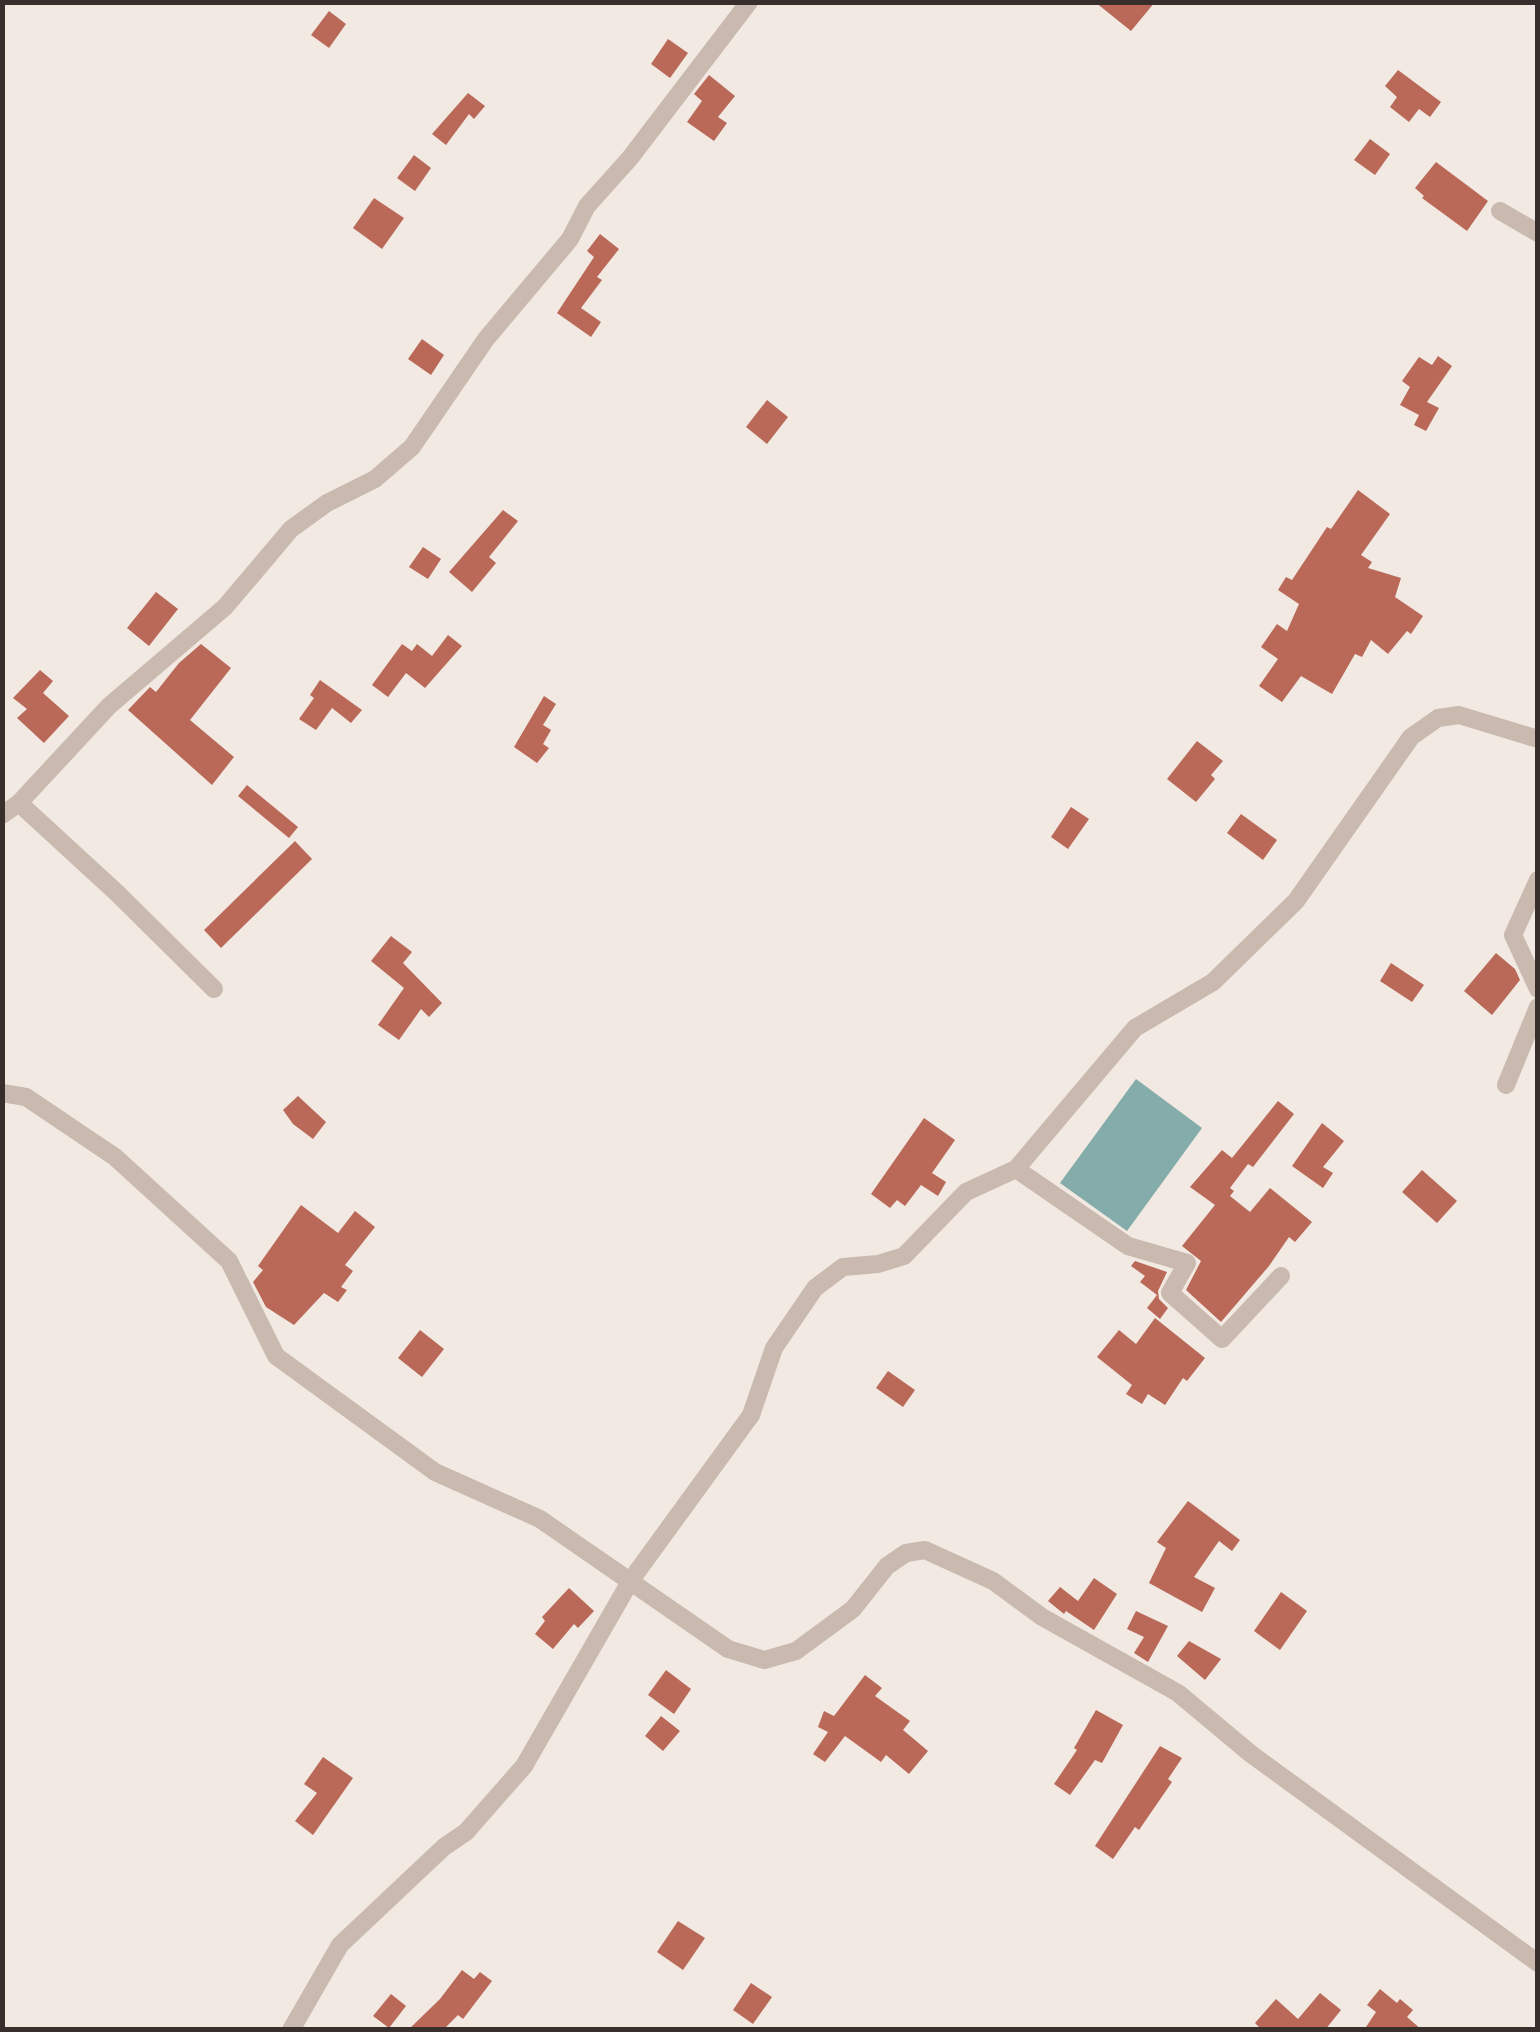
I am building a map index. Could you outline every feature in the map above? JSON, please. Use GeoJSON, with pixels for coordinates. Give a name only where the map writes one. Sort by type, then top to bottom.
{"type":"FeatureCollection","features":[{"type":"Feature","properties":{"kind":"street"},"geometry":{"type":"LineString","coordinates":[[2,815],[20,803],[109,706],[225,607],[291,530],[327,504],[375,479],[412,447],[486,339],[570,240],[587,206],[630,158],[749,2]]}},
{"type":"Feature","properties":{"kind":"street"},"geometry":{"type":"LineString","coordinates":[[1500,211],[1538,233]]}},
{"type":"Feature","properties":{"kind":"street"},"geometry":{"type":"LineString","coordinates":[[291,2030],[340,1945],[444,1847],[466,1832],[524,1766],[631,1580],[751,1416],[774,1348],[815,1288],[842,1266],[878,1264],[904,1256],[966,1192],[1016,1169],[1135,1028],[1212,982],[1296,901],[1411,737],[1438,718],[1459,714],[1538,739]]}},
{"type":"Feature","properties":{"kind":"street"},"geometry":{"type":"LineString","coordinates":[[20,803],[118,892],[214,989]]}},
{"type":"Feature","properties":{"kind":"street"},"geometry":{"type":"LineString","coordinates":[[1538,880],[1514,936],[1538,989]]}},
{"type":"Feature","properties":{"kind":"street"},"geometry":{"type":"LineString","coordinates":[[1506,1086],[1538,1007]]}},
{"type":"Feature","properties":{"kind":"street"},"geometry":{"type":"LineString","coordinates":[[2,1093],[26,1097],[115,1157],[229,1261],[276,1356],[434,1472],[540,1519],[728,1650],[764,1660],[796,1650],[853,1609],[887,1566],[906,1553],[925,1550],[993,1581],[1042,1616],[1178,1694],[1251,1754],[1538,1963]]}},
{"type":"Feature","properties":{"kind":"street"},"geometry":{"type":"LineString","coordinates":[[1016,1169],[1128,1246],[1187,1263],[1170,1293],[1222,1339],[1281,1276]]}},
{"type":"Feature","properties":{"kind":"water"},"geometry":{"type":"Polygon","coordinates":[[[1136,1079],[1202,1128],[1127,1231],[1060,1183],[1136,1079]]]}},
{"type":"Feature","properties":{"kind":"building"},"geometry":{"type":"Polygon","coordinates":[[[1095,2],[1155,2],[1131,31],[1095,2]]]}},
{"type":"Feature","properties":{"kind":"building"},"geometry":{"type":"Polygon","coordinates":[[[329,11],[346,24],[329,48],[311,35],[329,11]]]}},
{"type":"Feature","properties":{"kind":"building"},"geometry":{"type":"Polygon","coordinates":[[[668,39],[688,53],[670,78],[651,64],[668,39]]]}},
{"type":"Feature","properties":{"kind":"building"},"geometry":{"type":"Polygon","coordinates":[[[1398,70],[1441,102],[1430,117],[1419,109],[1409,122],[1390,107],[1397,97],[1385,86],[1398,70]]]}},
{"type":"Feature","properties":{"kind":"building"},"geometry":{"type":"Polygon","coordinates":[[[709,75],[735,96],[718,117],[727,123],[714,141],[687,122],[702,101],[694,94],[709,75]]]}},
{"type":"Feature","properties":{"kind":"building"},"geometry":{"type":"Polygon","coordinates":[[[468,93],[485,106],[474,119],[469,114],[446,145],[432,134],[468,93]]]}},
{"type":"Feature","properties":{"kind":"building"},"geometry":{"type":"Polygon","coordinates":[[[1370,139],[1390,154],[1375,175],[1354,160],[1370,139]]]}},
{"type":"Feature","properties":{"kind":"building"},"geometry":{"type":"Polygon","coordinates":[[[414,155],[431,168],[415,191],[397,178],[414,155]]]}},
{"type":"Feature","properties":{"kind":"building"},"geometry":{"type":"Polygon","coordinates":[[[1436,162],[1488,201],[1467,231],[1422,198],[1415,188],[1436,162]]]}},
{"type":"Feature","properties":{"kind":"building"},"geometry":{"type":"Polygon","coordinates":[[[374,198],[404,218],[382,249],[353,228],[374,198]]]}},
{"type":"Feature","properties":{"kind":"building"},"geometry":{"type":"Polygon","coordinates":[[[600,234],[619,249],[597,277],[602,280],[581,308],[601,322],[591,337],[557,313],[594,257],[587,251],[600,234]]]}},
{"type":"Feature","properties":{"kind":"building"},"geometry":{"type":"Polygon","coordinates":[[[422,339],[444,355],[431,375],[408,359],[422,339]]]}},
{"type":"Feature","properties":{"kind":"building"},"geometry":{"type":"Polygon","coordinates":[[[1438,356],[1452,366],[1427,402],[1439,408],[1426,431],[1414,425],[1419,415],[1400,405],[1410,387],[1402,381],[1419,357],[1432,365],[1438,356]]]}},
{"type":"Feature","properties":{"kind":"building"},"geometry":{"type":"Polygon","coordinates":[[[767,400],[788,417],[767,444],[746,427],[767,400]]]}},
{"type":"Feature","properties":{"kind":"building"},"geometry":{"type":"Polygon","coordinates":[[[1358,490],[1390,514],[1361,555],[1372,562],[1368,568],[1401,578],[1395,597],[1423,616],[1411,634],[1407,631],[1388,654],[1371,640],[1362,657],[1355,654],[1332,694],[1301,676],[1282,702],[1259,686],[1278,659],[1261,647],[1277,624],[1287,631],[1299,604],[1278,590],[1286,577],[1292,580],[1327,527],[1331,529],[1358,490]]]}},
{"type":"Feature","properties":{"kind":"building"},"geometry":{"type":"Polygon","coordinates":[[[503,510],[518,521],[489,557],[496,563],[472,592],[449,572],[503,510]]]}},
{"type":"Feature","properties":{"kind":"building"},"geometry":{"type":"Polygon","coordinates":[[[423,547],[441,559],[428,579],[409,567],[423,547]]]}},
{"type":"Feature","properties":{"kind":"building"},"geometry":{"type":"Polygon","coordinates":[[[156,592],[178,609],[149,646],[127,628],[156,592]]]}},
{"type":"Feature","properties":{"kind":"building"},"geometry":{"type":"Polygon","coordinates":[[[448,635],[462,646],[425,688],[406,673],[388,697],[372,685],[402,644],[412,651],[417,644],[432,656],[448,635]]]}},
{"type":"Feature","properties":{"kind":"building"},"geometry":{"type":"Polygon","coordinates":[[[201,644],[231,668],[190,720],[234,757],[212,785],[128,710],[150,687],[156,692],[179,663],[201,644]]]}},
{"type":"Feature","properties":{"kind":"building"},"geometry":{"type":"Polygon","coordinates":[[[40,670],[53,681],[43,693],[69,716],[44,743],[17,718],[27,709],[13,698],[40,670]]]}},
{"type":"Feature","properties":{"kind":"building"},"geometry":{"type":"Polygon","coordinates":[[[320,680],[362,710],[351,723],[332,708],[316,730],[299,719],[314,698],[310,695],[320,680]]]}},
{"type":"Feature","properties":{"kind":"building"},"geometry":{"type":"Polygon","coordinates":[[[544,696],[556,704],[543,725],[551,730],[543,744],[549,748],[537,763],[514,747],[544,696]]]}},
{"type":"Feature","properties":{"kind":"building"},"geometry":{"type":"Polygon","coordinates":[[[1197,741],[1223,761],[1211,775],[1215,779],[1196,802],[1167,779],[1197,741]]]}},
{"type":"Feature","properties":{"kind":"building"},"geometry":{"type":"Polygon","coordinates":[[[247,785],[298,827],[289,838],[238,796],[247,785]]]}},
{"type":"Feature","properties":{"kind":"building"},"geometry":{"type":"Polygon","coordinates":[[[1071,807],[1089,819],[1068,849],[1051,837],[1071,807]]]}},
{"type":"Feature","properties":{"kind":"building"},"geometry":{"type":"Polygon","coordinates":[[[1241,814],[1277,840],[1263,860],[1227,833],[1241,814]]]}},
{"type":"Feature","properties":{"kind":"building"},"geometry":{"type":"Polygon","coordinates":[[[295,841],[312,859],[221,948],[204,930],[295,841]]]}},
{"type":"Feature","properties":{"kind":"building"},"geometry":{"type":"Polygon","coordinates":[[[391,936],[412,952],[403,963],[442,1003],[429,1017],[421,1009],[399,1040],[378,1025],[404,988],[371,961],[391,936]]]}},
{"type":"Feature","properties":{"kind":"building"},"geometry":{"type":"Polygon","coordinates":[[[1496,953],[1515,969],[1520,980],[1492,1015],[1464,991],[1496,953]]]}},
{"type":"Feature","properties":{"kind":"building"},"geometry":{"type":"Polygon","coordinates":[[[1391,963],[1424,985],[1412,1002],[1380,981],[1391,963]]]}},
{"type":"Feature","properties":{"kind":"building"},"geometry":{"type":"Polygon","coordinates":[[[298,1096],[326,1122],[313,1139],[293,1124],[283,1110],[298,1096]]]}},
{"type":"Feature","properties":{"kind":"building"},"geometry":{"type":"Polygon","coordinates":[[[1278,1101],[1294,1114],[1253,1167],[1248,1164],[1230,1188],[1234,1191],[1230,1196],[1250,1212],[1270,1188],[1312,1222],[1295,1242],[1289,1237],[1221,1322],[1186,1290],[1201,1261],[1182,1246],[1215,1205],[1190,1187],[1222,1150],[1232,1158],[1278,1101]]]}},
{"type":"Feature","properties":{"kind":"building"},"geometry":{"type":"Polygon","coordinates":[[[924,1118],[955,1140],[932,1173],[946,1182],[938,1196],[921,1185],[905,1206],[897,1200],[890,1208],[871,1194],[924,1118]]]}},
{"type":"Feature","properties":{"kind":"building"},"geometry":{"type":"Polygon","coordinates":[[[1322,1123],[1344,1141],[1323,1167],[1333,1173],[1323,1188],[1292,1166],[1322,1123]]]}},
{"type":"Feature","properties":{"kind":"building"},"geometry":{"type":"Polygon","coordinates":[[[1422,1170],[1457,1201],[1437,1223],[1402,1192],[1422,1170]]]}},
{"type":"Feature","properties":{"kind":"building"},"geometry":{"type":"Polygon","coordinates":[[[301,1205],[338,1233],[355,1211],[375,1227],[345,1265],[353,1271],[341,1287],[347,1290],[338,1302],[324,1293],[294,1325],[266,1307],[253,1282],[263,1270],[258,1266],[301,1205]]]}},
{"type":"Feature","properties":{"kind":"building"},"geometry":{"type":"Polygon","coordinates":[[[1135,1261],[1167,1272],[1158,1291],[1159,1299],[1168,1308],[1160,1319],[1147,1308],[1157,1295],[1140,1282],[1145,1276],[1131,1266],[1135,1261]]]}},
{"type":"Feature","properties":{"kind":"building"},"geometry":{"type":"Polygon","coordinates":[[[1155,1318],[1205,1358],[1187,1381],[1183,1378],[1165,1405],[1148,1394],[1142,1404],[1126,1394],[1132,1385],[1097,1357],[1119,1330],[1136,1344],[1155,1318]]]}},
{"type":"Feature","properties":{"kind":"building"},"geometry":{"type":"Polygon","coordinates":[[[420,1330],[444,1349],[422,1377],[398,1358],[420,1330]]]}},
{"type":"Feature","properties":{"kind":"building"},"geometry":{"type":"Polygon","coordinates":[[[888,1371],[915,1390],[903,1407],[876,1388],[888,1371]]]}},
{"type":"Feature","properties":{"kind":"building"},"geometry":{"type":"Polygon","coordinates":[[[1188,1501],[1240,1540],[1232,1551],[1219,1541],[1194,1577],[1215,1588],[1202,1612],[1149,1583],[1166,1548],[1157,1542],[1188,1501]]]}},
{"type":"Feature","properties":{"kind":"building"},"geometry":{"type":"Polygon","coordinates":[[[1094,1578],[1117,1594],[1094,1630],[1048,1601],[1060,1587],[1078,1601],[1094,1578]]]}},
{"type":"Feature","properties":{"kind":"building"},"geometry":{"type":"Polygon","coordinates":[[[569,1588],[594,1611],[578,1628],[574,1624],[553,1649],[535,1634],[545,1621],[542,1617],[569,1588]]]}},
{"type":"Feature","properties":{"kind":"building"},"geometry":{"type":"Polygon","coordinates":[[[1281,1592],[1307,1611],[1280,1650],[1254,1631],[1281,1592]]]}},
{"type":"Feature","properties":{"kind":"building"},"geometry":{"type":"Polygon","coordinates":[[[1136,1611],[1168,1626],[1148,1662],[1134,1653],[1144,1637],[1127,1629],[1136,1611]]]}},
{"type":"Feature","properties":{"kind":"building"},"geometry":{"type":"Polygon","coordinates":[[[1189,1641],[1221,1659],[1205,1680],[1177,1656],[1189,1641]]]}},
{"type":"Feature","properties":{"kind":"building"},"geometry":{"type":"Polygon","coordinates":[[[666,1670],[691,1689],[674,1714],[648,1695],[666,1670]]]}},
{"type":"Feature","properties":{"kind":"building"},"geometry":{"type":"Polygon","coordinates":[[[865,1675],[882,1688],[875,1696],[910,1721],[903,1730],[928,1751],[909,1774],[886,1755],[881,1762],[845,1736],[825,1762],[813,1754],[828,1732],[818,1727],[824,1711],[834,1716],[865,1675]]]}},
{"type":"Feature","properties":{"kind":"building"},"geometry":{"type":"Polygon","coordinates":[[[1096,1710],[1123,1725],[1102,1763],[1095,1760],[1070,1795],[1054,1784],[1077,1750],[1074,1748],[1096,1710]]]}},
{"type":"Feature","properties":{"kind":"building"},"geometry":{"type":"Polygon","coordinates":[[[661,1716],[680,1731],[663,1751],[645,1736],[661,1716]]]}},
{"type":"Feature","properties":{"kind":"building"},"geometry":{"type":"Polygon","coordinates":[[[1160,1746],[1182,1758],[1168,1779],[1172,1782],[1113,1859],[1095,1846],[1160,1746]]]}},
{"type":"Feature","properties":{"kind":"building"},"geometry":{"type":"Polygon","coordinates":[[[323,1757],[353,1778],[313,1835],[295,1821],[317,1793],[304,1784],[323,1757]]]}},
{"type":"Feature","properties":{"kind":"building"},"geometry":{"type":"Polygon","coordinates":[[[678,1921],[705,1938],[683,1970],[657,1952],[678,1921]]]}},
{"type":"Feature","properties":{"kind":"building"},"geometry":{"type":"Polygon","coordinates":[[[462,1970],[474,1979],[480,1972],[492,1981],[463,2019],[458,2015],[443,2030],[408,2030],[440,1999],[462,1970]]]}},
{"type":"Feature","properties":{"kind":"building"},"geometry":{"type":"Polygon","coordinates":[[[751,1983],[772,1997],[753,2024],[733,2010],[751,1983]]]}},
{"type":"Feature","properties":{"kind":"building"},"geometry":{"type":"Polygon","coordinates":[[[1380,1989],[1413,2010],[1407,2017],[1422,2030],[1364,2030],[1376,2012],[1367,2005],[1380,1989]]]}},
{"type":"Feature","properties":{"kind":"building"},"geometry":{"type":"Polygon","coordinates":[[[1320,1993],[1341,2010],[1325,2030],[1262,2030],[1255,2023],[1276,1999],[1298,2019],[1320,1993]]]}},
{"type":"Feature","properties":{"kind":"building"},"geometry":{"type":"Polygon","coordinates":[[[391,1994],[406,2006],[389,2028],[373,2016],[391,1994]]]}}]}
